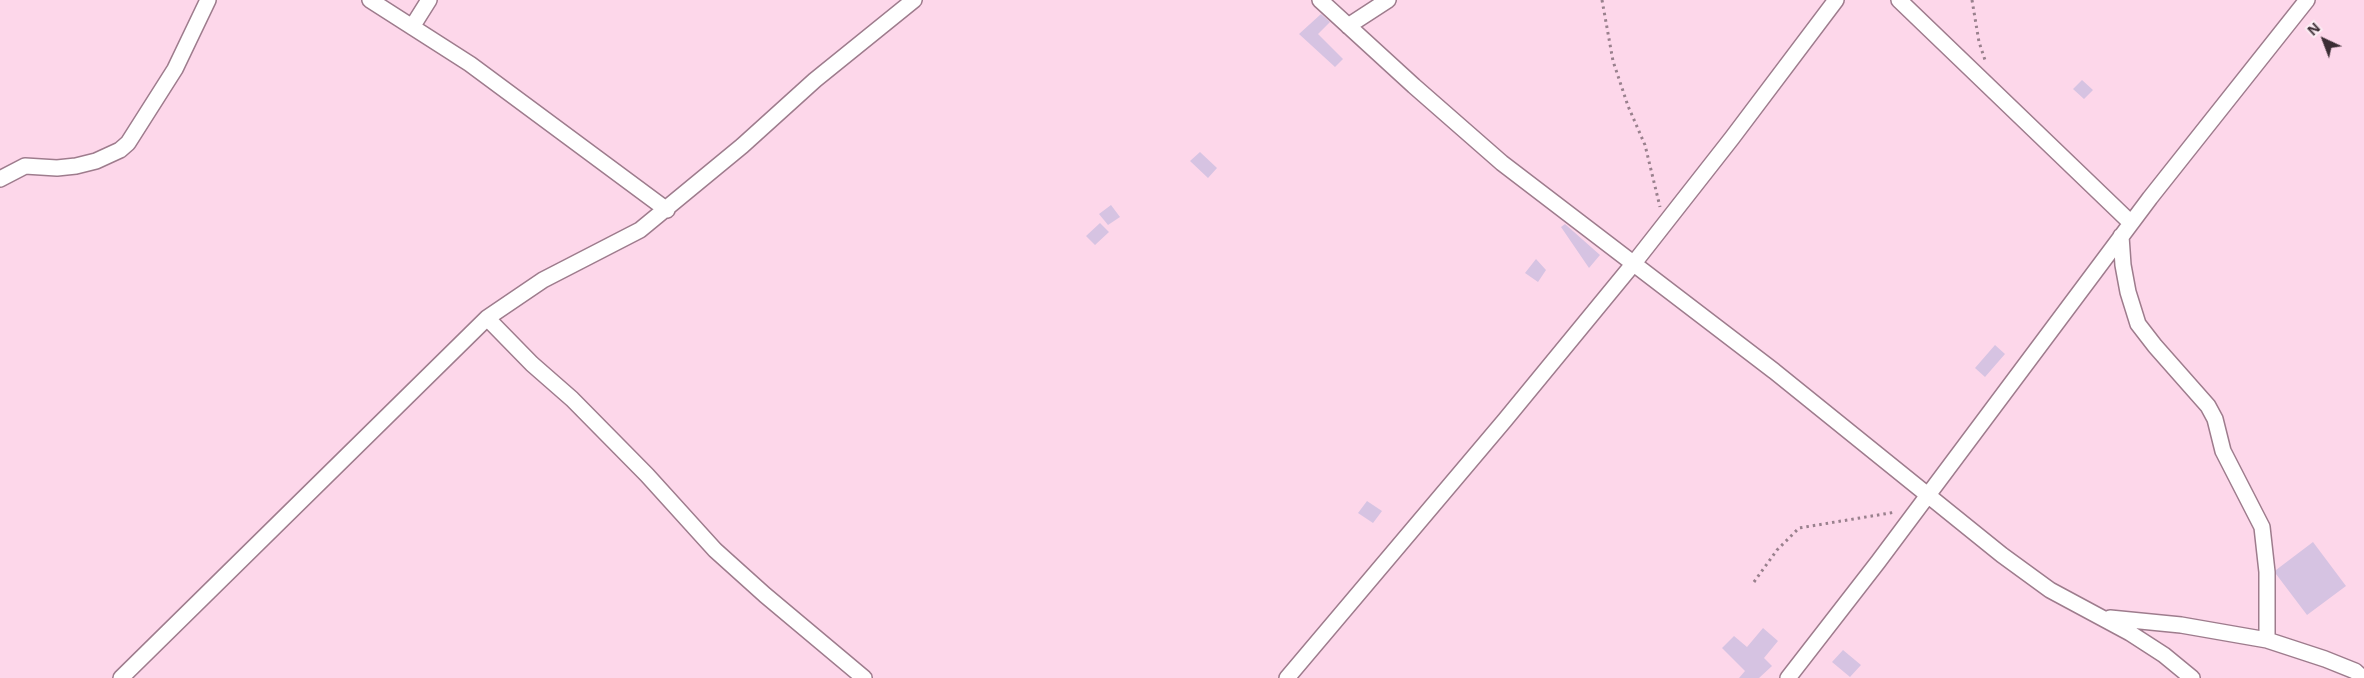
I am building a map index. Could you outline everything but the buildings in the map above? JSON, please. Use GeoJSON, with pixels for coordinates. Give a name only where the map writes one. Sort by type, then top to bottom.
{"type":"FeatureCollection","features":[{"type":"Feature","properties":{"kind":"street"},"geometry":{"type":"LineString","coordinates":[[0,180],[25,166],[57,168],[96,161],[120,150],[128,144],[175,69],[208,0]]}},
{"type":"Feature","properties":{"kind":"street"},"geometry":{"type":"LineString","coordinates":[[370,0],[523,101],[667,210]]}},
{"type":"Feature","properties":{"kind":"street"},"geometry":{"type":"LineString","coordinates":[[412,27],[429,0]]}},
{"type":"Feature","properties":{"kind":"street"},"geometry":{"type":"LineString","coordinates":[[120,678],[487,318],[543,280],[640,230],[667,210],[815,80],[914,0]]}},
{"type":"Feature","properties":{"kind":"street"},"geometry":{"type":"LineString","coordinates":[[1320,0],[1502,164],[1634,263],[1928,494],[2002,555],[2050,590],[2104,618],[2164,655],[2192,678]]}},
{"type":"Feature","properties":{"kind":"street"},"geometry":{"type":"LineString","coordinates":[[1348,26],[1388,0]]}},
{"type":"Feature","properties":{"kind":"street"},"geometry":{"type":"LineString","coordinates":[[1287,678],[1634,263],[1836,0]]}},
{"type":"Feature","properties":{"kind":"street"},"geometry":{"type":"LineString","coordinates":[[1899,0],[2131,223]]}},
{"type":"Feature","properties":{"kind":"street"},"geometry":{"type":"LineString","coordinates":[[1788,678],[2121,236],[2307,0]]}},
{"type":"Feature","properties":{"kind":"street"},"geometry":{"type":"LineString","coordinates":[[2121,236],[2128,292],[2138,324],[2208,406],[2215,419],[2223,451],[2262,528],[2267,572],[2268,640]]}},
{"type":"Feature","properties":{"kind":"street"},"geometry":{"type":"LineString","coordinates":[[487,318],[606,433],[715,550],[764,595],[864,678]]}},
{"type":"Feature","properties":{"kind":"street"},"geometry":{"type":"LineString","coordinates":[[2104,618],[2181,625],[2268,640],[2357,673]]}},
{"type":"Feature","properties":{"kind":"path"},"geometry":{"type":"LineString","coordinates":[[1602,0],[1613,61],[1645,145],[1664,225]]}},
{"type":"Feature","properties":{"kind":"path"},"geometry":{"type":"LineString","coordinates":[[1972,0],[1980,42],[1988,68]]}},
{"type":"Feature","properties":{"kind":"path"},"geometry":{"type":"LineString","coordinates":[[1754,582],[1777,550],[1799,528],[1918,507]]}}]}
